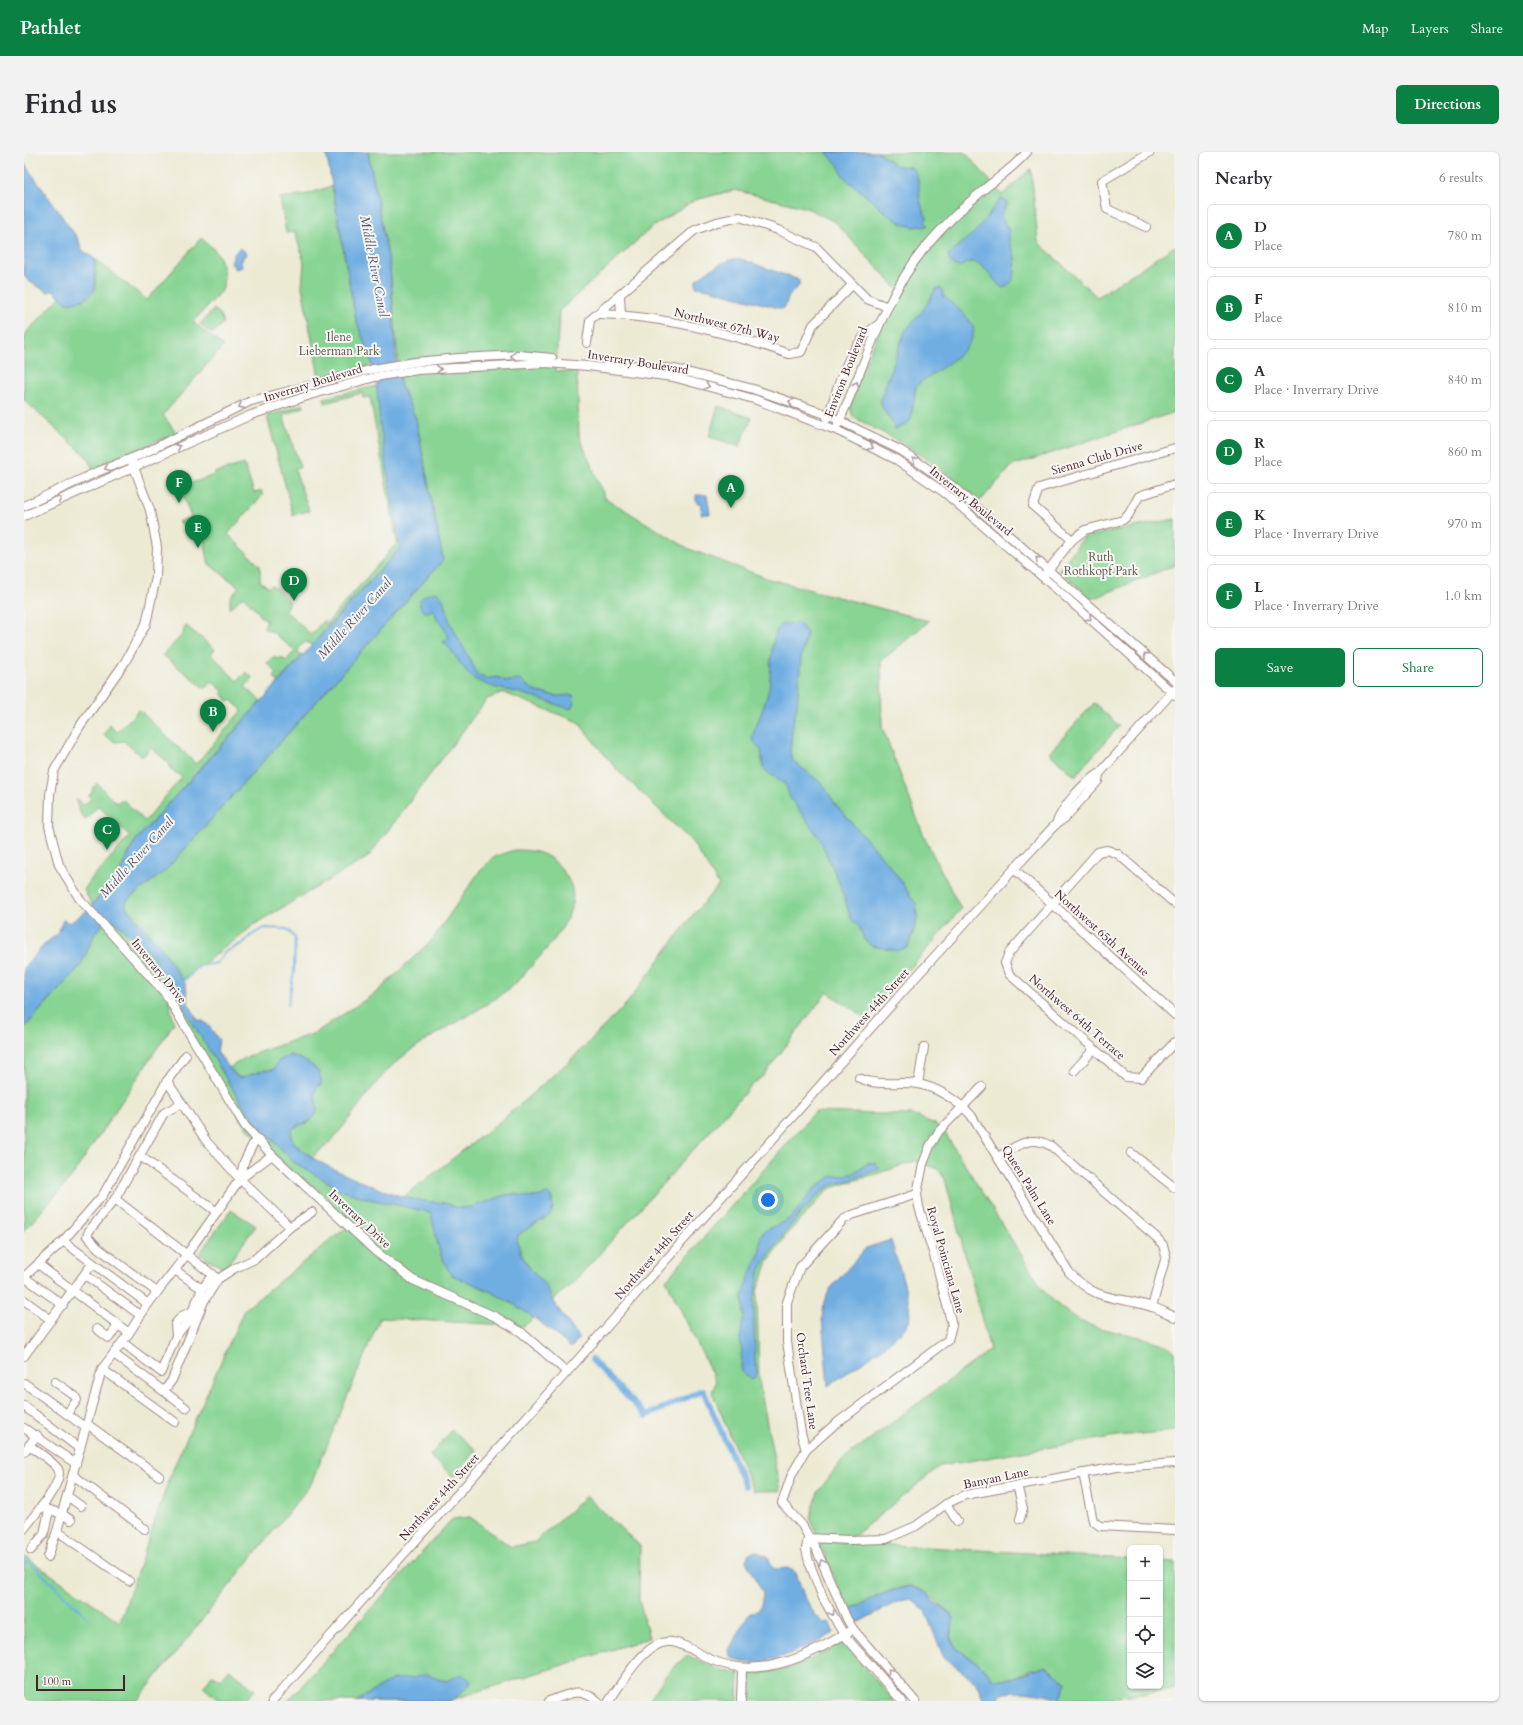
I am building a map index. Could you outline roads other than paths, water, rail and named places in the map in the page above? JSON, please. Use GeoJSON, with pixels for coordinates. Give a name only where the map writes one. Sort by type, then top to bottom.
{"type":"FeatureCollection","features":[{"type":"Feature","properties":{"kind":"street","name":"Environ Boulevard"},"geometry":{"type":"LineString","coordinates":[[836,430],[862,369],[878,324],[910,269],[923,250],[964,208],[1013,167],[1027,152]]}},
{"type":"Feature","properties":{"kind":"street"},"geometry":{"type":"LineString","coordinates":[[1132,152],[1137,160]]}},
{"type":"Feature","properties":{"kind":"street"},"geometry":{"type":"LineString","coordinates":[[1146,227],[1107,209],[1102,181],[1150,152]]}},
{"type":"Feature","properties":{"kind":"street"},"geometry":{"type":"LineString","coordinates":[[587,343],[590,320],[620,296],[695,230],[717,222],[740,217],[778,230],[816,247],[867,299],[888,307]]}},
{"type":"Feature","properties":{"kind":"street","name":"Northwest 67th Way"},"geometry":{"type":"LineString","coordinates":[[598,314],[621,315],[694,327],[790,354],[801,352],[814,325],[852,285]]}},
{"type":"Feature","properties":{"kind":"street"},"geometry":{"type":"LineString","coordinates":[[620,296],[621,315]]}},
{"type":"Feature","properties":{"kind":"street","name":"Environ Boulevard"},"geometry":{"type":"LineString","coordinates":[[824,426],[854,348],[867,332],[878,324]]}},
{"type":"Feature","properties":{"kind":"street","name":"Inverrary Boulevard"},"geometry":{"type":"LineString","coordinates":[[24,506],[251,401],[374,373],[459,358],[519,355],[676,369],[753,389],[828,415],[902,450],[951,484],[1050,569],[1175,681]]}},
{"type":"Feature","properties":{"kind":"street","name":"Inverrary Boulevard"},"geometry":{"type":"LineString","coordinates":[[399,369],[552,363],[673,377],[754,399],[836,430],[897,460],[945,493],[1174,692]]}},
{"type":"Feature","properties":{"kind":"street","name":"Inverrary Boulevard"},"geometry":{"type":"LineString","coordinates":[[24,516],[251,415],[374,373]]}},
{"type":"Feature","properties":{"kind":"street","name":"Sienna Club Drive"},"geometry":{"type":"LineString","coordinates":[[1072,540],[1033,506],[1039,488],[1175,448]]}},
{"type":"Feature","properties":{"kind":"street","name":"Inverrary Drive"},"geometry":{"type":"LineString","coordinates":[[130,458],[150,510],[158,554],[156,577],[146,624],[125,662],[80,726],[54,771],[50,794],[49,826],[59,865],[72,888],[87,907],[165,993],[245,1126],[272,1155],[381,1256],[413,1280],[496,1317],[521,1332],[567,1372]]}},
{"type":"Feature","properties":{"kind":"street"},"geometry":{"type":"LineString","coordinates":[[1043,577],[1072,540],[1085,530],[1123,520],[1129,514],[1139,496],[1175,484]]}},
{"type":"Feature","properties":{"kind":"street","name":"Northwest 44th Street"},"geometry":{"type":"LineString","coordinates":[[272,1701],[1014,869],[1055,825],[1059,815],[1080,791],[1099,774],[1174,692]]}},
{"type":"Feature","properties":{"kind":"street"},"geometry":{"type":"LineString","coordinates":[[1052,904],[1098,852],[1107,850],[1118,854],[1175,904]]}},
{"type":"Feature","properties":{"kind":"street","name":"Northwest 65th Avenue"},"geometry":{"type":"LineString","coordinates":[[1014,869],[1175,1015]]}},
{"type":"Feature","properties":{"kind":"street","name":"Northwest 64th Terrace"},"geometry":{"type":"LineString","coordinates":[[1052,904],[1009,953],[1005,963],[1009,974],[1126,1077],[1141,1078],[1175,1042]]}},
{"type":"Feature","properties":{"kind":"street"},"geometry":{"type":"LineString","coordinates":[[918,1084],[924,1047]]}},
{"type":"Feature","properties":{"kind":"street"},"geometry":{"type":"LineString","coordinates":[[1074,1071],[1094,1049]]}},
{"type":"Feature","properties":{"kind":"street"},"geometry":{"type":"LineString","coordinates":[[63,1305],[24,1277],[63,1241],[103,1195],[168,1081],[186,1055]]}},
{"type":"Feature","properties":{"kind":"street","name":"Queen Palm Lane"},"geometry":{"type":"LineString","coordinates":[[859,1078],[870,1083],[918,1084],[935,1089],[962,1106],[971,1115],[1069,1272],[1077,1281],[1092,1292],[1109,1298],[1152,1307],[1175,1317]]}},
{"type":"Feature","properties":{"kind":"street"},"geometry":{"type":"LineString","coordinates":[[168,1081],[207,1142],[240,1179],[290,1228]]}},
{"type":"Feature","properties":{"kind":"street","name":"Royal Poinciana Lane"},"geometry":{"type":"LineString","coordinates":[[808,1538],[802,1525],[782,1503],[792,1474],[806,1450],[834,1425],[948,1340],[952,1325],[936,1262],[919,1207],[917,1194],[923,1164],[930,1146],[939,1131],[982,1087]]}},
{"type":"Feature","properties":{"kind":"street"},"geometry":{"type":"LineString","coordinates":[[157,1292],[98,1248],[87,1236],[88,1231],[116,1199],[164,1113],[182,1103]]}},
{"type":"Feature","properties":{"kind":"street"},"geometry":{"type":"LineString","coordinates":[[48,1557],[62,1514],[102,1368],[114,1354],[148,1304],[187,1254],[240,1179],[244,1162],[256,1138]]}},
{"type":"Feature","properties":{"kind":"street"},"geometry":{"type":"LineString","coordinates":[[998,1157],[1028,1140],[1040,1140],[1051,1146],[1157,1238],[1163,1245],[1166,1256],[1152,1307]]}},
{"type":"Feature","properties":{"kind":"street"},"geometry":{"type":"LineString","coordinates":[[1131,1153],[1175,1188]]}},
{"type":"Feature","properties":{"kind":"street"},"geometry":{"type":"LineString","coordinates":[[240,1179],[272,1155]]}},
{"type":"Feature","properties":{"kind":"street"},"geometry":{"type":"LineString","coordinates":[[140,1156],[217,1212]]}},
{"type":"Feature","properties":{"kind":"street"},"geometry":{"type":"LineString","coordinates":[[244,1162],[254,1170]]}},
{"type":"Feature","properties":{"kind":"street","name":"Orchard Tree Lane"},"geometry":{"type":"LineString","coordinates":[[806,1450],[801,1433],[787,1342],[787,1302],[800,1267],[843,1220],[852,1215],[917,1194]]}},
{"type":"Feature","properties":{"kind":"street"},"geometry":{"type":"LineString","coordinates":[[116,1199],[216,1276]]}},
{"type":"Feature","properties":{"kind":"street"},"geometry":{"type":"LineString","coordinates":[[161,1372],[176,1336],[175,1324],[182,1316],[192,1312],[202,1289],[216,1276],[255,1259],[290,1228],[312,1212]]}},
{"type":"Feature","properties":{"kind":"street"},"geometry":{"type":"LineString","coordinates":[[63,1241],[92,1264],[148,1304]]}},
{"type":"Feature","properties":{"kind":"street"},"geometry":{"type":"LineString","coordinates":[[38,1264],[129,1333]]}},
{"type":"Feature","properties":{"kind":"street"},"geometry":{"type":"LineString","coordinates":[[24,1356],[92,1264]]}},
{"type":"Feature","properties":{"kind":"street"},"geometry":{"type":"LineString","coordinates":[[175,1270],[202,1289]]}},
{"type":"Feature","properties":{"kind":"street"},"geometry":{"type":"LineString","coordinates":[[85,1275],[140,1316]]}},
{"type":"Feature","properties":{"kind":"street"},"geometry":{"type":"LineString","coordinates":[[164,1392],[172,1380],[204,1301],[216,1276]]}},
{"type":"Feature","properties":{"kind":"street"},"geometry":{"type":"LineString","coordinates":[[24,1300],[51,1320]]}},
{"type":"Feature","properties":{"kind":"street"},"geometry":{"type":"LineString","coordinates":[[97,1329],[109,1338],[118,1324]]}},
{"type":"Feature","properties":{"kind":"street"},"geometry":{"type":"LineString","coordinates":[[122,1342],[172,1380]]}},
{"type":"Feature","properties":{"kind":"street"},"geometry":{"type":"LineString","coordinates":[[114,1354],[186,1408]]}},
{"type":"Feature","properties":{"kind":"street"},"geometry":{"type":"LineString","coordinates":[[102,1368],[175,1422]]}},
{"type":"Feature","properties":{"kind":"street"},"geometry":{"type":"LineString","coordinates":[[55,1382],[75,1396],[77,1400],[67,1414]]}},
{"type":"Feature","properties":{"kind":"street"},"geometry":{"type":"LineString","coordinates":[[24,1383],[159,1476]]}},
{"type":"Feature","properties":{"kind":"street"},"geometry":{"type":"LineString","coordinates":[[24,1406],[80,1449]]}},
{"type":"Feature","properties":{"kind":"street"},"geometry":{"type":"LineString","coordinates":[[24,1428],[76,1464]]}},
{"type":"Feature","properties":{"kind":"street"},"geometry":{"type":"LineString","coordinates":[[24,1529],[45,1508],[59,1474],[58,1468],[26,1449],[36,1435]]}},
{"type":"Feature","properties":{"kind":"street","name":"Banyan Lane"},"geometry":{"type":"LineString","coordinates":[[808,1538],[850,1540],[886,1539],[916,1526],[946,1504],[965,1495],[1083,1473],[1117,1468],[1175,1463]]}},
{"type":"Feature","properties":{"kind":"street"},"geometry":{"type":"LineString","coordinates":[[1083,1473],[1093,1521],[1096,1524],[1100,1526],[1175,1530]]}},
{"type":"Feature","properties":{"kind":"street"},"geometry":{"type":"LineString","coordinates":[[73,1475],[145,1529]]}},
{"type":"Feature","properties":{"kind":"street"},"geometry":{"type":"LineString","coordinates":[[1017,1485],[1023,1508],[1020,1519]]}},
{"type":"Feature","properties":{"kind":"street"},"geometry":{"type":"LineString","coordinates":[[67,1496],[81,1506]]}},
{"type":"Feature","properties":{"kind":"street"},"geometry":{"type":"LineString","coordinates":[[946,1504],[957,1521]]}},
{"type":"Feature","properties":{"kind":"street"},"geometry":{"type":"LineString","coordinates":[[45,1508],[62,1514],[71,1520]]}},
{"type":"Feature","properties":{"kind":"street"},"geometry":{"type":"LineString","coordinates":[[31,1550],[44,1534],[45,1508]]}},
{"type":"Feature","properties":{"kind":"street"},"geometry":{"type":"LineString","coordinates":[[57,1531],[129,1581]]}},
{"type":"Feature","properties":{"kind":"street"},"geometry":{"type":"LineString","coordinates":[[808,1538],[817,1551],[847,1619],[853,1629],[915,1701]]}},
{"type":"Feature","properties":{"kind":"street"},"geometry":{"type":"LineString","coordinates":[[808,1538],[806,1549],[809,1562],[823,1598],[844,1635],[902,1701]]}},
{"type":"Feature","properties":{"kind":"street"},"geometry":{"type":"LineString","coordinates":[[609,1701],[638,1661],[652,1648],[667,1641],[679,1644],[718,1663],[742,1669],[768,1667],[797,1659],[853,1629]]}},
{"type":"Feature","properties":{"kind":"street"},"geometry":{"type":"LineString","coordinates":[[741,1701],[742,1669]]}},
{"type":"Feature","properties":{"kind":"street"},"geometry":{"type":"LineString","coordinates":[[549,1701],[577,1692],[586,1692],[598,1701]]}},
{"type":"Feature","properties":{"kind":"water","name":"Middle River Canal"},"geometry":{"type":"Polygon","coordinates":[[[326,152],[368,152],[390,267],[397,372],[400,384],[416,419],[443,560],[166,870],[126,901],[126,907],[160,946],[186,985],[188,1003],[198,1020],[205,1022],[219,1040],[217,1052],[235,1075],[240,1078],[264,1070],[273,1070],[279,1061],[290,1055],[312,1065],[319,1073],[321,1085],[318,1085],[315,1093],[317,1107],[316,1114],[309,1121],[293,1128],[291,1132],[291,1136],[296,1145],[308,1155],[344,1174],[385,1191],[416,1200],[445,1203],[460,1208],[474,1206],[509,1194],[533,1197],[548,1194],[552,1198],[553,1208],[550,1215],[518,1235],[517,1241],[521,1254],[531,1270],[545,1285],[554,1303],[579,1338],[571,1348],[529,1314],[515,1305],[484,1289],[451,1275],[440,1254],[431,1214],[425,1211],[373,1200],[343,1191],[295,1163],[261,1128],[241,1103],[152,956],[113,920],[107,920],[95,933],[81,965],[24,1028],[24,967],[44,945],[58,933],[63,920],[70,923],[89,909],[118,875],[135,841],[400,548],[380,426],[376,375],[356,320],[326,152]]]}},
{"type":"Feature","properties":{"kind":"water"},"geometry":{"type":"Polygon","coordinates":[[[826,152],[878,152],[897,166],[911,167],[915,171],[917,177],[921,205],[927,217],[925,222],[928,225],[925,227],[914,227],[902,224],[885,212],[843,176],[838,165],[826,152]]]}},
{"type":"Feature","properties":{"kind":"water"},"geometry":{"type":"Polygon","coordinates":[[[24,163],[78,239],[82,250],[95,259],[95,290],[84,300],[66,303],[53,290],[48,292],[28,281],[24,275],[24,163]]]}},
{"type":"Feature","properties":{"kind":"water"},"geometry":{"type":"Polygon","coordinates":[[[1001,198],[1007,201],[1007,205],[1001,215],[1002,220],[1009,232],[1009,241],[1016,263],[1015,274],[1011,283],[1002,288],[979,264],[970,262],[958,267],[951,262],[948,255],[977,230],[1001,198]]]}},
{"type":"Feature","properties":{"kind":"water"},"geometry":{"type":"Polygon","coordinates":[[[239,248],[247,253],[241,260],[242,267],[236,269],[231,263],[234,254],[239,248]]]}},
{"type":"Feature","properties":{"kind":"water"},"geometry":{"type":"Polygon","coordinates":[[[733,259],[741,259],[799,280],[799,286],[789,295],[785,307],[782,309],[709,289],[696,287],[696,280],[700,276],[733,259]]]}},
{"type":"Feature","properties":{"kind":"water"},"geometry":{"type":"Polygon","coordinates":[[[940,288],[943,291],[943,295],[970,321],[973,331],[971,340],[965,349],[955,358],[916,386],[911,419],[906,425],[895,429],[882,406],[881,398],[905,331],[924,309],[936,289],[940,288]]]}},
{"type":"Feature","properties":{"kind":"water"},"geometry":{"type":"Polygon","coordinates":[[[696,495],[707,495],[710,514],[701,514],[702,504],[696,502],[696,495]]]}},
{"type":"Feature","properties":{"kind":"water"},"geometry":{"type":"Polygon","coordinates":[[[433,592],[438,593],[443,599],[450,623],[478,675],[486,679],[497,677],[506,681],[520,680],[536,692],[557,696],[573,695],[574,702],[571,709],[520,693],[491,686],[472,677],[443,642],[449,638],[441,623],[437,620],[435,613],[432,610],[424,612],[420,607],[420,600],[424,596],[433,592]]]}},
{"type":"Feature","properties":{"kind":"water"},"geometry":{"type":"Polygon","coordinates":[[[799,623],[807,633],[801,658],[797,706],[793,723],[790,752],[792,760],[821,783],[837,806],[892,868],[916,904],[918,917],[908,947],[897,951],[872,946],[864,940],[860,928],[851,919],[840,885],[820,839],[790,798],[786,786],[782,781],[768,773],[763,768],[761,750],[753,741],[752,737],[768,693],[772,648],[777,631],[781,624],[799,623]]]}},
{"type":"Feature","properties":{"kind":"water"},"geometry":{"type":"Polygon","coordinates":[[[868,1163],[875,1163],[881,1168],[848,1181],[831,1185],[820,1193],[799,1215],[778,1242],[760,1269],[754,1301],[755,1360],[757,1373],[753,1380],[745,1376],[741,1367],[742,1353],[740,1339],[744,1314],[743,1296],[760,1252],[760,1239],[763,1232],[791,1218],[813,1190],[830,1177],[852,1174],[868,1163]]]}},
{"type":"Feature","properties":{"kind":"water"},"geometry":{"type":"Polygon","coordinates":[[[891,1240],[907,1293],[910,1314],[909,1321],[905,1328],[886,1345],[828,1386],[822,1319],[824,1302],[830,1289],[866,1248],[891,1240]]]}},
{"type":"Feature","properties":{"kind":"water"},"geometry":{"type":"Polygon","coordinates":[[[755,1551],[767,1556],[773,1569],[789,1568],[796,1573],[804,1596],[816,1616],[824,1623],[829,1622],[834,1633],[797,1651],[767,1661],[753,1663],[740,1661],[730,1656],[729,1650],[749,1614],[759,1609],[762,1602],[763,1593],[746,1561],[748,1555],[755,1551]]]}},
{"type":"Feature","properties":{"kind":"water"},"geometry":{"type":"Polygon","coordinates":[[[910,1586],[928,1594],[932,1601],[950,1613],[953,1619],[951,1639],[955,1647],[978,1663],[994,1680],[1012,1678],[1045,1667],[1067,1682],[1063,1694],[1059,1699],[1044,1695],[1014,1692],[999,1694],[1001,1701],[984,1701],[975,1681],[944,1658],[925,1611],[911,1599],[899,1601],[857,1623],[848,1610],[887,1592],[910,1586]]]}},
{"type":"Feature","properties":{"kind":"water"},"geometry":{"type":"Polygon","coordinates":[[[427,1674],[446,1681],[462,1674],[471,1681],[469,1686],[451,1701],[357,1701],[393,1679],[413,1678],[427,1674]]]}},
{"type":"Feature","properties":{"kind":"waterway"},"geometry":{"type":"LineString","coordinates":[[183,982],[199,966],[217,963],[224,953],[243,943],[250,936],[264,928],[287,929],[295,938],[294,971],[288,1005]]}},
{"type":"Feature","properties":{"kind":"waterway"},"geometry":{"type":"LineString","coordinates":[[592,1360],[646,1416],[703,1390],[745,1486]]}},
{"type":"Feature","properties":{"kind":"waterway"},"geometry":{"type":"LineString","coordinates":[[24,1560],[35,1567],[87,1617]]}},
{"type":"Feature","properties":{"kind":"place","name":"L"},"geometry":{"type":"Point","coordinates":[179,503]}},
{"type":"Feature","properties":{"kind":"place","name":"D"},"geometry":{"type":"Point","coordinates":[731,508]}},
{"type":"Feature","properties":{"kind":"place","name":"K"},"geometry":{"type":"Point","coordinates":[198,548]}},
{"type":"Feature","properties":{"kind":"place","name":"R"},"geometry":{"type":"Point","coordinates":[294,601]}},
{"type":"Feature","properties":{"kind":"place","name":"F"},"geometry":{"type":"Point","coordinates":[213,732]}},
{"type":"Feature","properties":{"kind":"place","name":"A"},"geometry":{"type":"Point","coordinates":[107,850]}},
{"type":"Feature","properties":{"kind":"park label","name":"Ilene Lieberman Park"},"geometry":{"type":"Point","coordinates":[339,344]}},
{"type":"Feature","properties":{"kind":"park label","name":"Ruth Rothkopf Park"},"geometry":{"type":"Point","coordinates":[1101,564]}}]}
